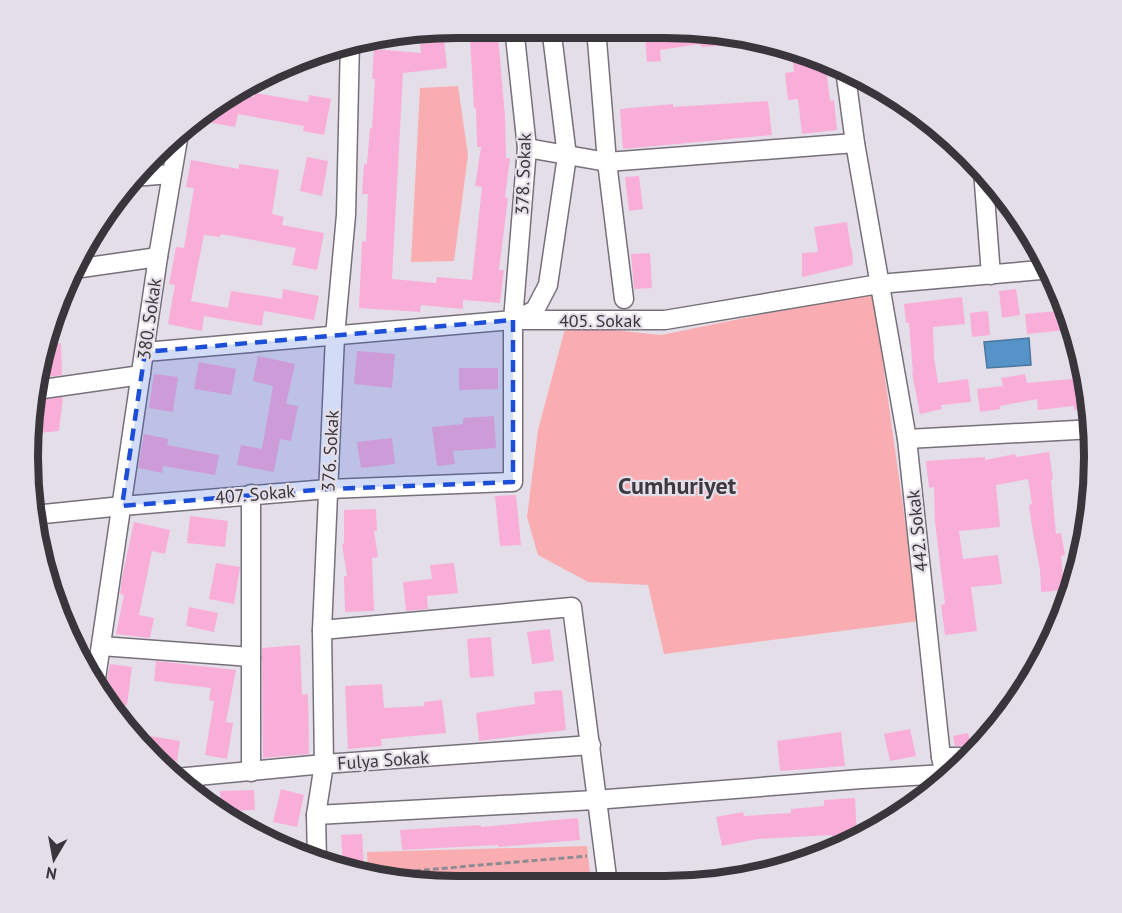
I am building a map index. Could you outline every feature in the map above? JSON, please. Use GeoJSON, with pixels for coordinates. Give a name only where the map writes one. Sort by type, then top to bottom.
{"type":"FeatureCollection","features":[{"type":"Feature","properties":{"kind":"street","name":"378. Sokak"},"geometry":{"type":"LineString","coordinates":[[513,482],[513,320],[527,148],[515,38]]}},
{"type":"Feature","properties":{"kind":"street"},"geometry":{"type":"LineString","coordinates":[[513,320],[535,310],[548,285],[567,156],[552,38]]}},
{"type":"Feature","properties":{"kind":"street"},"geometry":{"type":"LineString","coordinates":[[597,38],[607,162],[624,299]]}},
{"type":"Feature","properties":{"kind":"street","name":"376. Sokak"},"geometry":{"type":"LineString","coordinates":[[317,851],[316,815],[324,764],[322,630],[335,336],[346,215],[350,52]]}},
{"type":"Feature","properties":{"kind":"street","name":"442. Sokak"},"geometry":{"type":"LineString","coordinates":[[846,79],[855,142],[907,439],[944,770]]}},
{"type":"Feature","properties":{"kind":"street"},"geometry":{"type":"LineString","coordinates":[[527,148],[607,162],[855,142]]}},
{"type":"Feature","properties":{"kind":"street","name":"380. Sokak"},"geometry":{"type":"LineString","coordinates":[[97,671],[177,144]]}},
{"type":"Feature","properties":{"kind":"street"},"geometry":{"type":"LineString","coordinates":[[145,176],[171,174]]}},
{"type":"Feature","properties":{"kind":"street"},"geometry":{"type":"LineString","coordinates":[[984,184],[991,275]]}},
{"type":"Feature","properties":{"kind":"street"},"geometry":{"type":"LineString","coordinates":[[83,268],[158,257]]}},
{"type":"Feature","properties":{"kind":"street","name":"405. Sokak"},"geometry":{"type":"LineString","coordinates":[[145,352],[513,320],[665,320],[879,284],[1041,270]]}},
{"type":"Feature","properties":{"kind":"street"},"geometry":{"type":"LineString","coordinates":[[43,389],[141,375]]}},
{"type":"Feature","properties":{"kind":"street"},"geometry":{"type":"LineString","coordinates":[[907,439],[1084,430]]}},
{"type":"Feature","properties":{"kind":"street","name":"407. Sokak"},"geometry":{"type":"LineString","coordinates":[[42,514],[251,494],[513,482]]}},
{"type":"Feature","properties":{"kind":"street"},"geometry":{"type":"LineString","coordinates":[[251,494],[251,772]]}},
{"type":"Feature","properties":{"kind":"street"},"geometry":{"type":"LineString","coordinates":[[322,630],[572,607],[607,876]]}},
{"type":"Feature","properties":{"kind":"street"},"geometry":{"type":"LineString","coordinates":[[101,646],[251,657]]}},
{"type":"Feature","properties":{"kind":"street","name":"Fulya Sokak"},"geometry":{"type":"LineString","coordinates":[[187,777],[324,764],[591,745]]}},
{"type":"Feature","properties":{"kind":"street"},"geometry":{"type":"LineString","coordinates":[[316,815],[596,800],[861,779],[944,770]]}},
{"type":"Feature","properties":{"kind":"street"},"geometry":{"type":"LineString","coordinates":[[194,777],[194,783]]}},
{"type":"Feature","properties":{"kind":"path"},"geometry":{"type":"LineString","coordinates":[[401,872],[604,855]]}},
{"type":"Feature","properties":{"kind":"highlighted area"},"geometry":{"type":"Polygon","coordinates":[[[513,320],[513,482],[328,489],[122,506],[145,352],[513,320]]]}},
{"type":"Feature","properties":{"kind":"shaded area"},"geometry":{"type":"Polygon","coordinates":[[[458,86],[468,155],[454,261],[411,262],[420,88],[458,86]]]}},
{"type":"Feature","properties":{"kind":"shaded area"},"geometry":{"type":"Polygon","coordinates":[[[873,292],[919,621],[664,654],[648,585],[588,582],[538,555],[527,517],[538,430],[566,325],[661,335],[873,292]]]}},
{"type":"Feature","properties":{"kind":"shaded area"},"geometry":{"type":"Polygon","coordinates":[[[587,846],[590,873],[554,876],[429,875],[368,865],[367,852],[587,846]]]}},
{"type":"Feature","properties":{"kind":"water"},"geometry":{"type":"Polygon","coordinates":[[[1029,338],[1031,365],[987,368],[984,342],[1029,338]]]}},
{"type":"Feature","properties":{"kind":"building"},"geometry":{"type":"Polygon","coordinates":[[[470,38],[498,38],[506,158],[510,158],[505,198],[508,198],[499,270],[504,270],[500,303],[463,300],[463,309],[421,305],[420,312],[359,308],[362,241],[366,242],[368,194],[362,194],[364,164],[367,164],[370,128],[372,129],[374,49],[421,53],[420,44],[444,41],[447,68],[403,73],[392,279],[436,283],[437,277],[472,280],[482,187],[475,186],[481,147],[477,147],[476,108],[474,108],[470,38]]]}},
{"type":"Feature","properties":{"kind":"building"},"geometry":{"type":"Polygon","coordinates":[[[645,38],[693,38],[739,45],[701,47],[700,44],[660,50],[661,61],[647,62],[645,38]]]}},
{"type":"Feature","properties":{"kind":"building"},"geometry":{"type":"Polygon","coordinates":[[[793,58],[826,69],[830,101],[834,100],[837,130],[802,134],[798,99],[788,100],[785,73],[794,72],[793,58]]]}},
{"type":"Feature","properties":{"kind":"building"},"geometry":{"type":"Polygon","coordinates":[[[255,93],[308,102],[309,95],[331,99],[324,135],[303,131],[304,126],[238,114],[235,127],[205,122],[245,95],[254,97],[255,93]]]}},
{"type":"Feature","properties":{"kind":"building"},"geometry":{"type":"Polygon","coordinates":[[[768,101],[772,135],[623,149],[620,109],[673,104],[673,107],[768,101]]]}},
{"type":"Feature","properties":{"kind":"building"},"geometry":{"type":"Polygon","coordinates":[[[307,157],[328,161],[322,196],[300,191],[307,157]]]}},
{"type":"Feature","properties":{"kind":"building"},"geometry":{"type":"Polygon","coordinates":[[[191,160],[239,169],[239,164],[279,170],[272,214],[284,217],[282,225],[324,233],[317,270],[292,265],[296,248],[221,234],[220,237],[204,235],[191,301],[228,308],[231,291],[282,299],[283,289],[319,296],[314,320],[264,311],[262,326],[204,316],[202,331],[168,324],[175,285],[169,284],[176,247],[184,248],[194,188],[186,187],[191,160]]]}},
{"type":"Feature","properties":{"kind":"building"},"geometry":{"type":"Polygon","coordinates":[[[639,176],[643,209],[629,211],[625,177],[639,176]]]}},
{"type":"Feature","properties":{"kind":"building"},"geometry":{"type":"Polygon","coordinates":[[[847,222],[853,265],[802,277],[802,253],[818,252],[814,227],[847,222]]]}},
{"type":"Feature","properties":{"kind":"building"},"geometry":{"type":"Polygon","coordinates":[[[650,253],[652,288],[634,289],[631,254],[650,253]]]}},
{"type":"Feature","properties":{"kind":"building"},"geometry":{"type":"Polygon","coordinates":[[[1016,289],[1020,315],[1002,318],[999,291],[1016,289]]]}},
{"type":"Feature","properties":{"kind":"building"},"geometry":{"type":"Polygon","coordinates":[[[962,297],[965,324],[933,327],[934,357],[938,383],[968,379],[971,402],[941,405],[942,409],[920,414],[912,373],[909,323],[906,323],[904,304],[962,297]]]}},
{"type":"Feature","properties":{"kind":"building"},"geometry":{"type":"Polygon","coordinates":[[[988,311],[990,335],[972,337],[970,313],[988,311]]]}},
{"type":"Feature","properties":{"kind":"building"},"geometry":{"type":"Polygon","coordinates":[[[1058,311],[1065,330],[1027,334],[1025,314],[1058,311]]]}},
{"type":"Feature","properties":{"kind":"building"},"geometry":{"type":"Polygon","coordinates":[[[1068,342],[1082,409],[1074,410],[1074,406],[1038,410],[1037,399],[980,412],[977,389],[1003,386],[1001,378],[1025,374],[1027,383],[1072,379],[1068,342]]]}},
{"type":"Feature","properties":{"kind":"building"},"geometry":{"type":"Polygon","coordinates":[[[53,343],[61,343],[62,375],[46,377],[52,348],[53,343]]]}},
{"type":"Feature","properties":{"kind":"building"},"geometry":{"type":"Polygon","coordinates":[[[357,351],[395,354],[392,388],[354,384],[357,351]]]}},
{"type":"Feature","properties":{"kind":"building"},"geometry":{"type":"Polygon","coordinates":[[[258,356],[295,364],[286,404],[298,406],[291,441],[280,439],[274,472],[237,465],[241,445],[262,449],[273,386],[253,381],[258,356]]]}},
{"type":"Feature","properties":{"kind":"building"},"geometry":{"type":"Polygon","coordinates":[[[199,362],[236,369],[231,395],[194,389],[199,362]]]}},
{"type":"Feature","properties":{"kind":"building"},"geometry":{"type":"Polygon","coordinates":[[[459,368],[498,368],[498,389],[459,390],[459,368]]]}},
{"type":"Feature","properties":{"kind":"building"},"geometry":{"type":"Polygon","coordinates":[[[154,374],[178,377],[173,412],[149,408],[154,374]]]}},
{"type":"Feature","properties":{"kind":"building"},"geometry":{"type":"Polygon","coordinates":[[[63,397],[59,431],[38,433],[41,400],[63,397]]]}},
{"type":"Feature","properties":{"kind":"building"},"geometry":{"type":"Polygon","coordinates":[[[494,416],[496,448],[453,451],[455,464],[437,466],[432,427],[463,424],[463,418],[494,416]]]}},
{"type":"Feature","properties":{"kind":"building"},"geometry":{"type":"Polygon","coordinates":[[[144,434],[169,439],[167,445],[219,455],[215,475],[163,466],[162,473],[138,468],[144,434]]]}},
{"type":"Feature","properties":{"kind":"building"},"geometry":{"type":"Polygon","coordinates":[[[392,438],[395,464],[361,468],[357,442],[392,438]]]}},
{"type":"Feature","properties":{"kind":"building"},"geometry":{"type":"Polygon","coordinates":[[[1049,452],[1056,534],[1061,533],[1065,555],[1061,556],[1062,590],[1041,592],[1040,570],[1029,505],[1032,504],[1028,479],[996,485],[1000,527],[959,531],[963,559],[998,555],[1002,584],[971,587],[977,631],[945,635],[941,605],[945,604],[935,522],[934,487],[929,488],[926,461],[985,457],[985,460],[1015,454],[1016,457],[1049,452]]]}},
{"type":"Feature","properties":{"kind":"building"},"geometry":{"type":"Polygon","coordinates":[[[516,495],[521,545],[500,546],[495,496],[516,495]]]}},
{"type":"Feature","properties":{"kind":"building"},"geometry":{"type":"Polygon","coordinates":[[[376,509],[377,531],[374,531],[378,557],[372,558],[374,611],[345,612],[344,576],[347,576],[342,544],[344,544],[344,510],[376,509]]]}},
{"type":"Feature","properties":{"kind":"building"},"geometry":{"type":"Polygon","coordinates":[[[190,516],[228,521],[225,547],[187,543],[190,516]]]}},
{"type":"Feature","properties":{"kind":"building"},"geometry":{"type":"Polygon","coordinates":[[[134,522],[170,530],[165,554],[152,551],[139,615],[154,618],[150,638],[116,634],[124,595],[120,594],[122,578],[134,522]]]}},
{"type":"Feature","properties":{"kind":"building"},"geometry":{"type":"Polygon","coordinates":[[[216,563],[240,567],[234,604],[209,599],[216,563]]]}},
{"type":"Feature","properties":{"kind":"building"},"geometry":{"type":"Polygon","coordinates":[[[454,563],[458,593],[427,596],[428,609],[406,611],[403,582],[432,579],[430,565],[454,563]]]}},
{"type":"Feature","properties":{"kind":"building"},"geometry":{"type":"Polygon","coordinates":[[[189,607],[218,613],[214,632],[186,626],[189,607]]]}},
{"type":"Feature","properties":{"kind":"building"},"geometry":{"type":"Polygon","coordinates":[[[550,629],[554,661],[532,664],[527,632],[550,629]]]}},
{"type":"Feature","properties":{"kind":"building"},"geometry":{"type":"Polygon","coordinates":[[[491,637],[494,676],[470,678],[467,639],[491,637]]]}},
{"type":"Feature","properties":{"kind":"building"},"geometry":{"type":"Polygon","coordinates":[[[300,645],[302,695],[308,694],[309,754],[263,758],[262,648],[300,645]]]}},
{"type":"Feature","properties":{"kind":"building"},"geometry":{"type":"Polygon","coordinates":[[[156,661],[236,670],[226,722],[233,723],[227,759],[205,755],[214,701],[209,700],[211,688],[154,681],[156,661]]]}},
{"type":"Feature","properties":{"kind":"building"},"geometry":{"type":"Polygon","coordinates":[[[110,664],[132,667],[127,705],[118,704],[106,685],[110,664]]]}},
{"type":"Feature","properties":{"kind":"building"},"geometry":{"type":"Polygon","coordinates":[[[382,684],[384,708],[424,706],[424,702],[442,700],[446,733],[381,739],[382,746],[348,749],[345,686],[382,684]]]}},
{"type":"Feature","properties":{"kind":"building"},"geometry":{"type":"Polygon","coordinates":[[[562,690],[566,730],[479,741],[476,713],[535,704],[534,692],[562,690]]]}},
{"type":"Feature","properties":{"kind":"building"},"geometry":{"type":"Polygon","coordinates":[[[910,729],[916,756],[890,761],[884,734],[910,729]]]}},
{"type":"Feature","properties":{"kind":"building"},"geometry":{"type":"Polygon","coordinates":[[[841,732],[845,766],[780,771],[777,741],[841,732]]]}},
{"type":"Feature","properties":{"kind":"building"},"geometry":{"type":"Polygon","coordinates":[[[968,733],[971,744],[955,746],[953,736],[968,733]]]}},
{"type":"Feature","properties":{"kind":"building"},"geometry":{"type":"Polygon","coordinates":[[[144,736],[180,741],[176,767],[160,753],[144,736]]]}},
{"type":"Feature","properties":{"kind":"building"},"geometry":{"type":"Polygon","coordinates":[[[281,789],[304,795],[297,827],[273,822],[281,789]]]}},
{"type":"Feature","properties":{"kind":"building"},"geometry":{"type":"Polygon","coordinates":[[[254,790],[255,810],[233,811],[221,803],[220,791],[254,790]]]}},
{"type":"Feature","properties":{"kind":"building"},"geometry":{"type":"Polygon","coordinates":[[[855,798],[856,829],[833,841],[832,835],[758,839],[722,846],[716,817],[743,812],[744,816],[791,813],[791,809],[824,806],[824,800],[855,798]]]}},
{"type":"Feature","properties":{"kind":"building"},"geometry":{"type":"Polygon","coordinates":[[[578,818],[580,840],[498,847],[498,845],[402,850],[400,830],[481,825],[481,827],[578,818]]]}},
{"type":"Feature","properties":{"kind":"building"},"geometry":{"type":"Polygon","coordinates":[[[362,834],[364,865],[342,859],[341,835],[362,834]]]}},
{"type":"Feature","properties":{"kind":"district","name":"Cumhuriyet"},"geometry":{"type":"Point","coordinates":[677,485]}}]}
